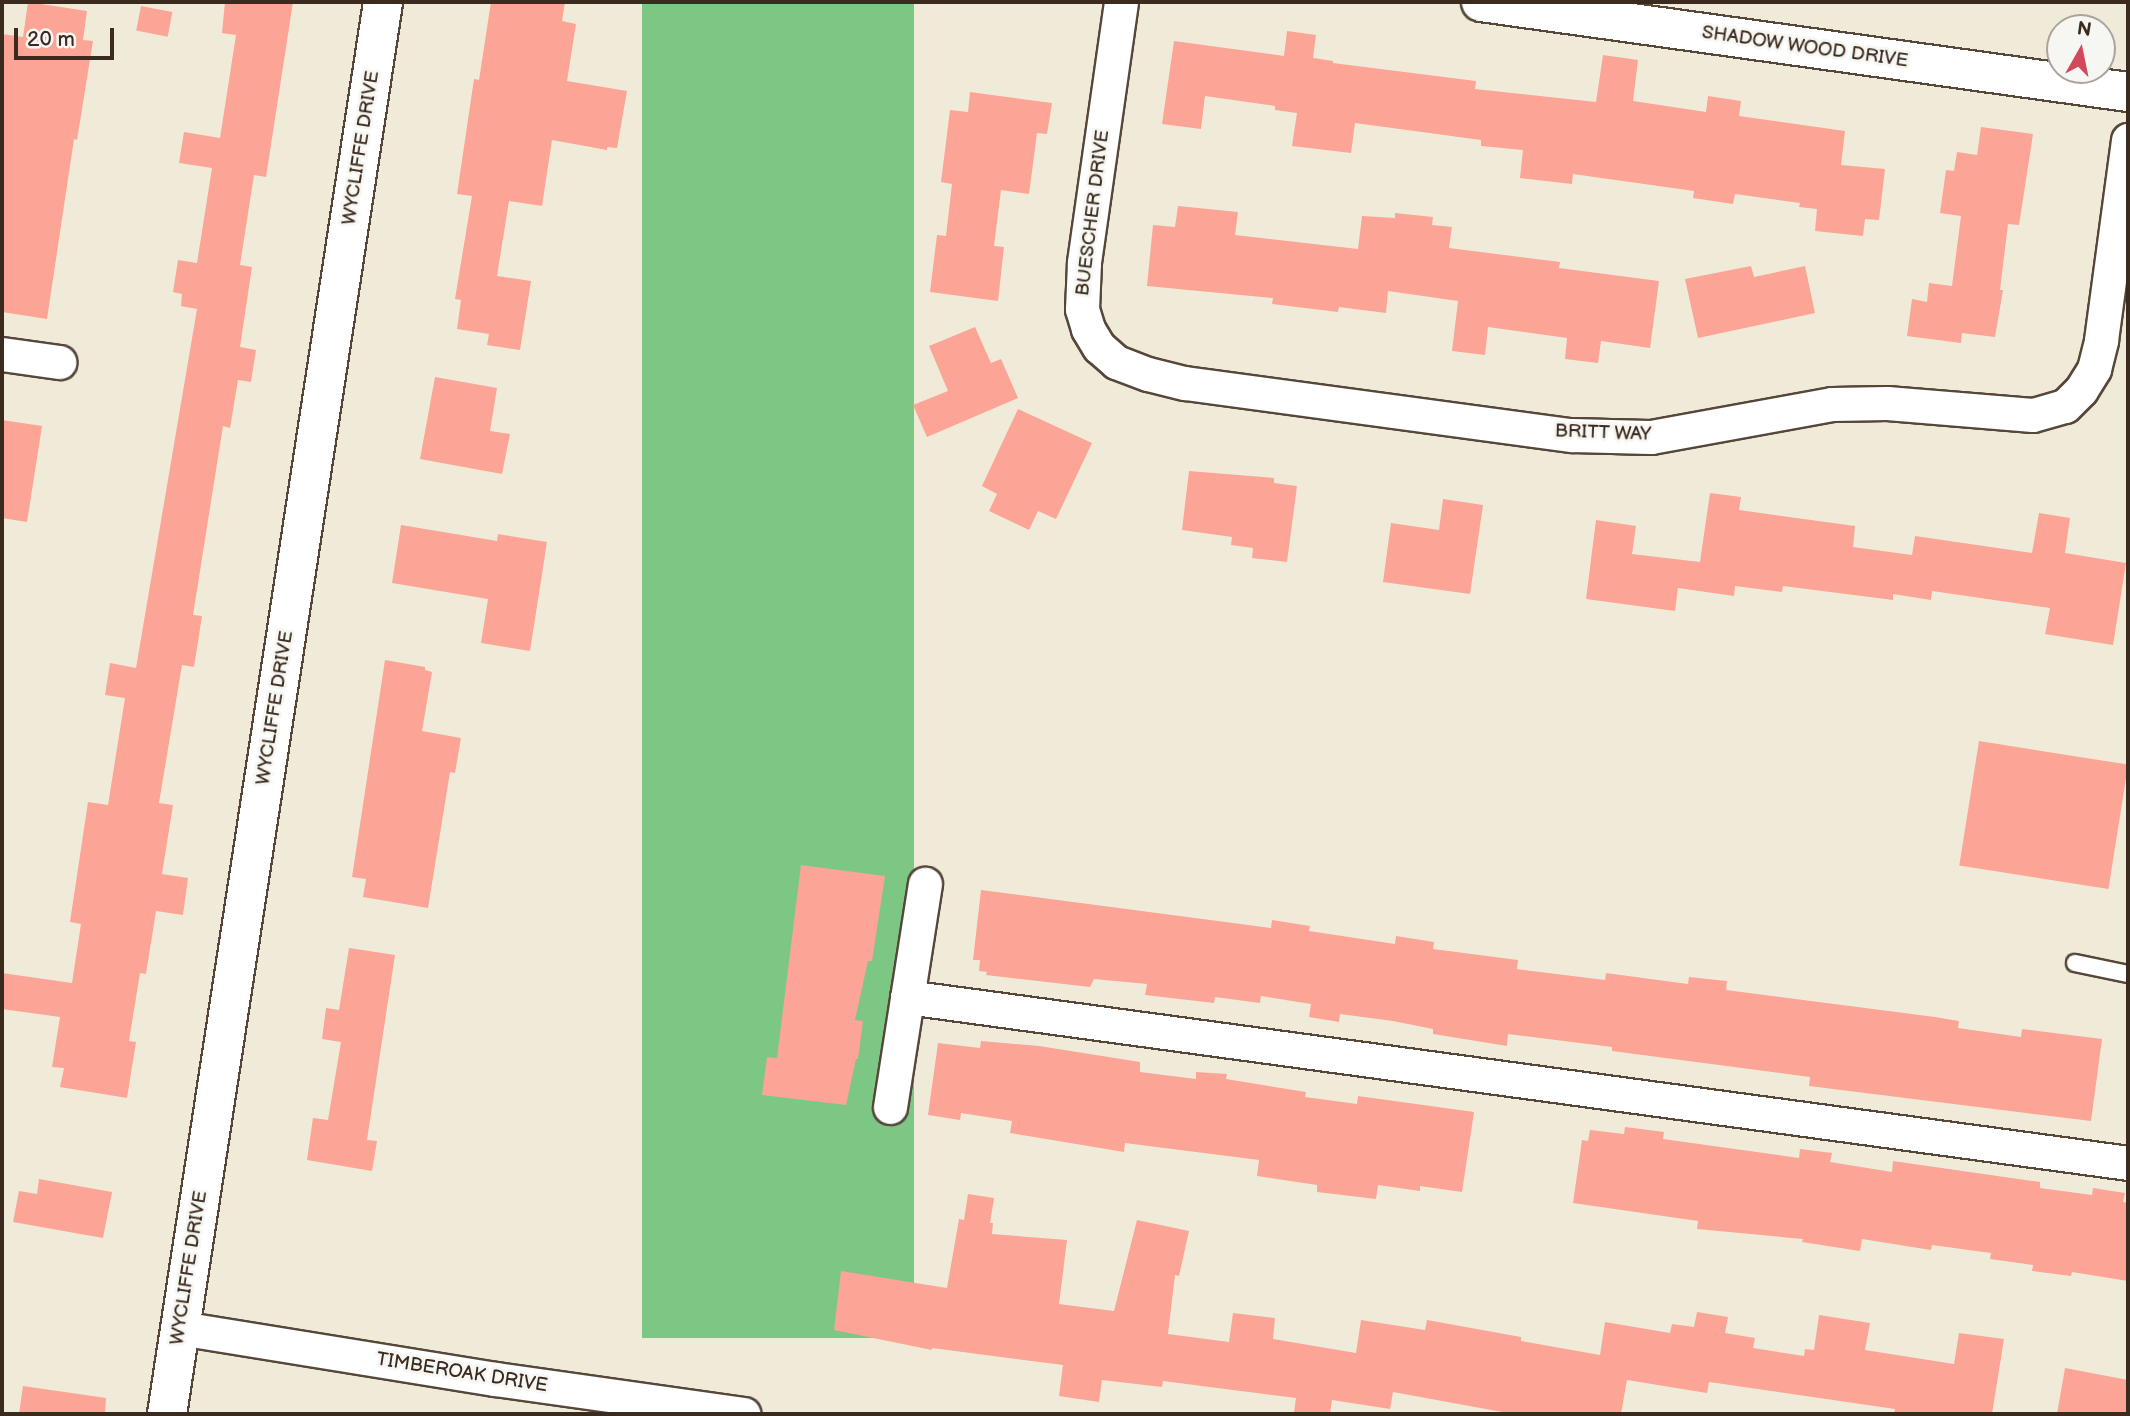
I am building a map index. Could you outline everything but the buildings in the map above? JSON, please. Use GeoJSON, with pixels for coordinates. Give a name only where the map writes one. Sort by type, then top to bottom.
{"type":"FeatureCollection","features":[{"type":"Feature","properties":{"kind":"street","name":"WYCLIFFE DRIVE"},"geometry":{"type":"LineString","coordinates":[[167,1414],[383,2]]}},
{"type":"Feature","properties":{"kind":"street","name":"BUESCHER DRIVE"},"geometry":{"type":"LineString","coordinates":[[1121,2],[1082,283],[1082,309],[1088,329],[1099,347],[1116,362],[1147,374],[1185,383],[1247,391]]}},
{"type":"Feature","properties":{"kind":"street","name":"SHADOW WOOD DRIVE"},"geometry":{"type":"LineString","coordinates":[[1481,2],[2128,92]]}},
{"type":"Feature","properties":{"kind":"street","name":"BRITT WAY"},"geometry":{"type":"LineString","coordinates":[[1247,391],[1585,436],[1651,437],[1832,404],[1887,403],[2034,415],[2065,406],[2081,390],[2094,369],[2101,340],[2128,140]]}},
{"type":"Feature","properties":{"kind":"street"},"geometry":{"type":"LineString","coordinates":[[2,354],[59,362]]}},
{"type":"Feature","properties":{"kind":"street"},"geometry":{"type":"LineString","coordinates":[[890,1107],[925,884]]}},
{"type":"Feature","properties":{"kind":"street"},"geometry":{"type":"LineString","coordinates":[[907,997],[2128,1163]]}},
{"type":"Feature","properties":{"kind":"street","name":"TIMBEROAK DRIVE"},"geometry":{"type":"LineString","coordinates":[[180,1328],[495,1379],[744,1414]]}},
{"type":"Feature","properties":{"kind":"lane"},"geometry":{"type":"LineString","coordinates":[[2075,963],[2128,974]]}},
{"type":"Feature","properties":{"kind":"green space"},"geometry":{"type":"Polygon","coordinates":[[[642,2],[914,2],[914,1338],[642,1338],[642,2]]]}}]}
